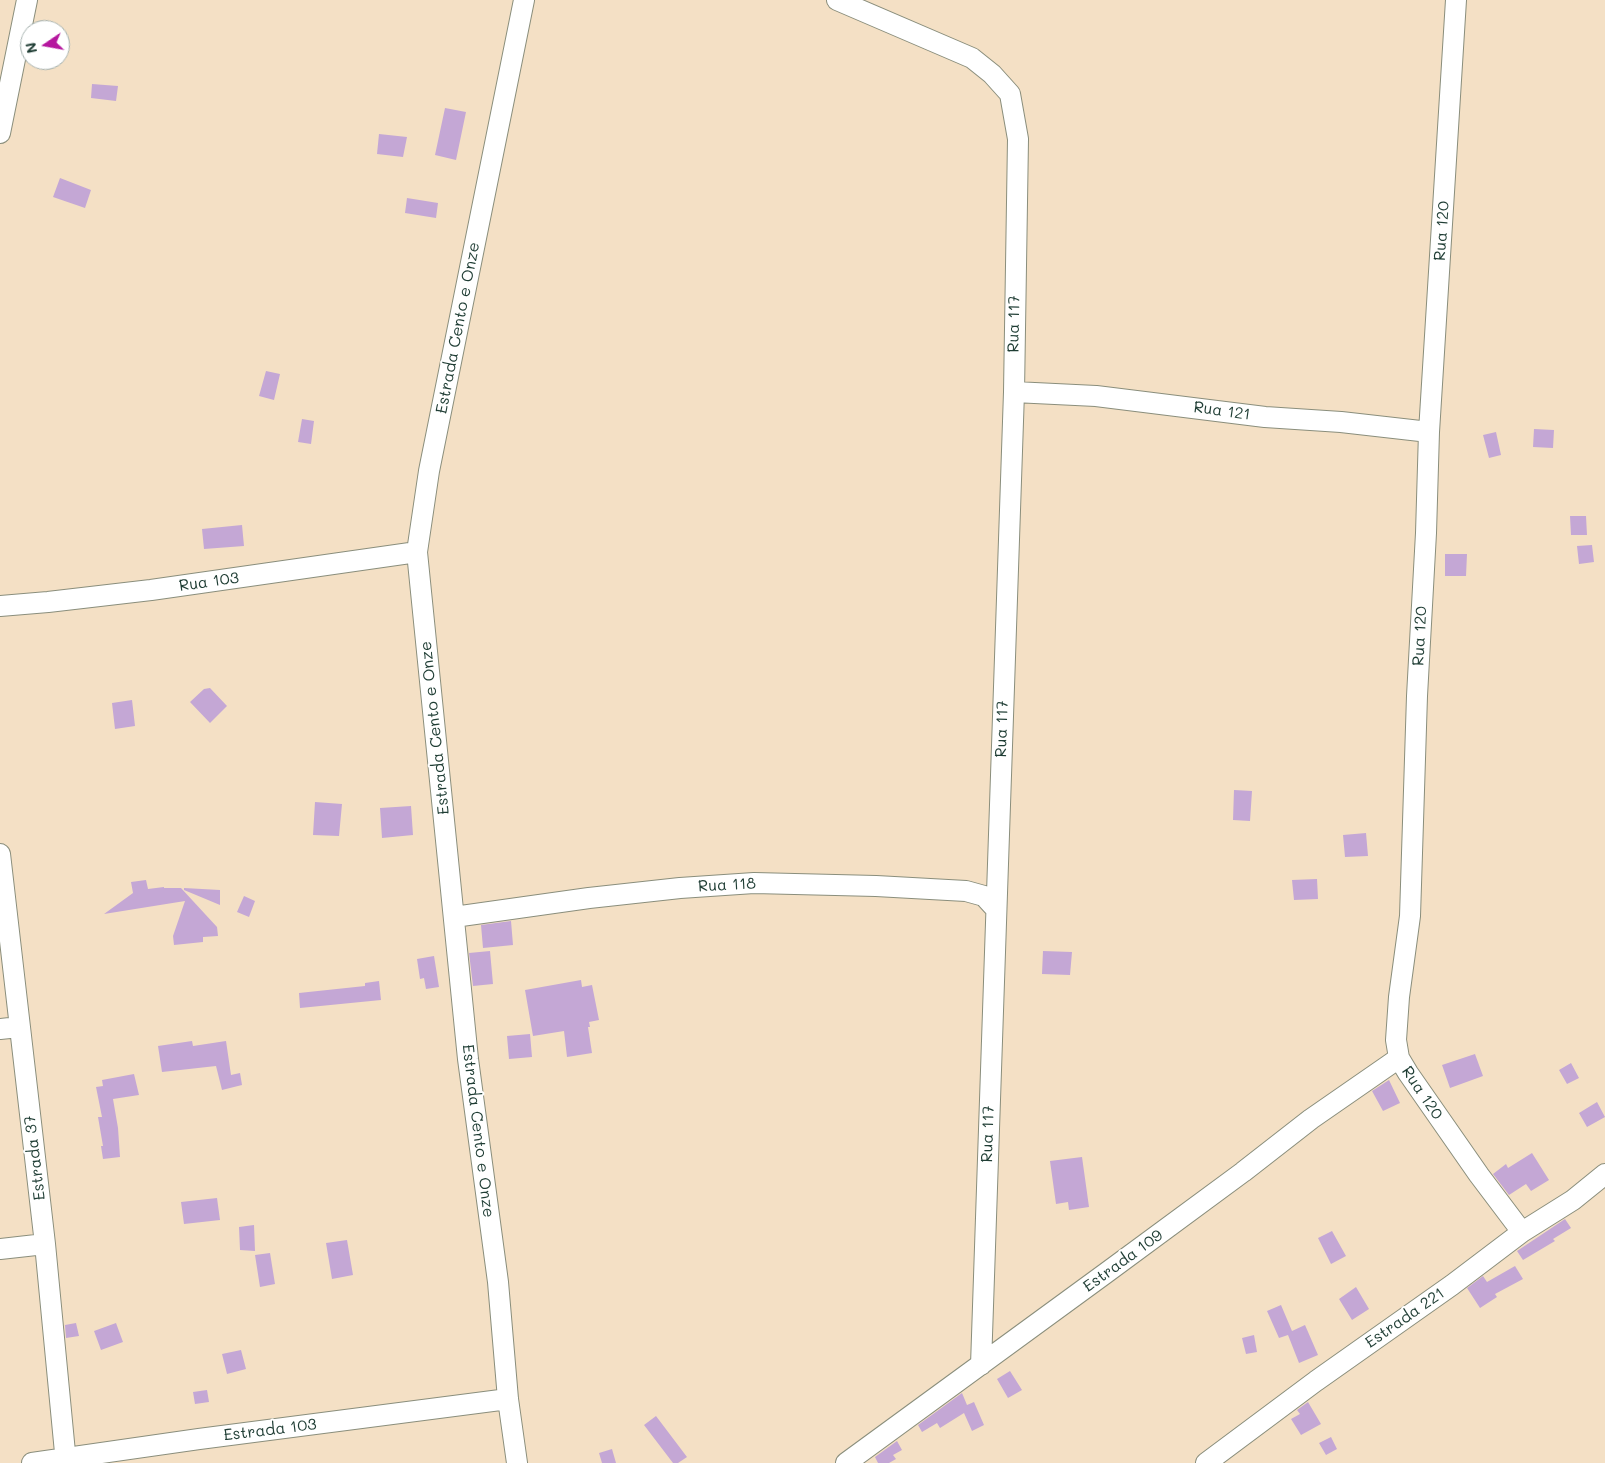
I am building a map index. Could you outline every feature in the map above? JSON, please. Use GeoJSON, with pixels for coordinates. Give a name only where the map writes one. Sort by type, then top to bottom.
{"type":"FeatureCollection","features":[{"type":"Feature","properties":{"kind":"street"},"geometry":{"type":"LineString","coordinates":[[0,134],[27,0]]}},
{"type":"Feature","properties":{"kind":"street","name":"Estrada Cento e Onze"},"geometry":{"type":"LineString","coordinates":[[517,1463],[508,1399],[498,1282],[468,1059],[417,552],[429,470],[524,0]]}},
{"type":"Feature","properties":{"kind":"street","name":"Rua 117"},"geometry":{"type":"LineString","coordinates":[[837,0],[972,58],[992,74],[1010,94],[1018,139],[1014,392],[981,1365]]}},
{"type":"Feature","properties":{"kind":"street","name":"Rua 120"},"geometry":{"type":"LineString","coordinates":[[1456,0],[1429,432],[1426,533],[1417,696],[1410,916],[1399,996],[1396,1040],[1399,1058],[1445,1127],[1522,1232]]}},
{"type":"Feature","properties":{"kind":"street","name":"Rua 121"},"geometry":{"type":"LineString","coordinates":[[1014,392],[1096,396],[1265,417],[1341,422],[1429,432]]}},
{"type":"Feature","properties":{"kind":"street","name":"Rua 103"},"geometry":{"type":"LineString","coordinates":[[0,606],[151,590],[417,552]]}},
{"type":"Feature","properties":{"kind":"street","name":"Estrada 37"},"geometry":{"type":"LineString","coordinates":[[0,854],[10,1028],[45,1244],[66,1461]]}},
{"type":"Feature","properties":{"kind":"street","name":"Rua 118"},"geometry":{"type":"LineString","coordinates":[[454,917],[519,906],[637,892],[754,883],[876,886],[966,891],[984,896],[995,908]]}},
{"type":"Feature","properties":{"kind":"street","name":"Estrada 109"},"geometry":{"type":"LineString","coordinates":[[846,1463],[1243,1172],[1311,1119],[1399,1058]]}},
{"type":"Feature","properties":{"kind":"street","name":"Estrada 221"},"geometry":{"type":"LineString","coordinates":[[1206,1463],[1522,1232],[1573,1200],[1605,1174]]}},
{"type":"Feature","properties":{"kind":"street"},"geometry":{"type":"LineString","coordinates":[[0,1249],[45,1244]]}},
{"type":"Feature","properties":{"kind":"street","name":"Estrada 103"},"geometry":{"type":"LineString","coordinates":[[32,1463],[66,1461],[199,1439],[508,1399]]}},
{"type":"Feature","properties":{"kind":"building"},"geometry":{"type":"Polygon","coordinates":[[[92,84],[118,86],[116,101],[91,98],[92,84]]]}},
{"type":"Feature","properties":{"kind":"building"},"geometry":{"type":"Polygon","coordinates":[[[445,108],[466,112],[456,160],[435,155],[445,108]]]}},
{"type":"Feature","properties":{"kind":"building"},"geometry":{"type":"Polygon","coordinates":[[[379,134],[407,137],[403,157],[377,154],[379,134]]]}},
{"type":"Feature","properties":{"kind":"building"},"geometry":{"type":"Polygon","coordinates":[[[60,178],[91,190],[85,208],[53,197],[60,178]]]}},
{"type":"Feature","properties":{"kind":"building"},"geometry":{"type":"Polygon","coordinates":[[[407,198],[438,203],[436,218],[405,213],[407,198]]]}},
{"type":"Feature","properties":{"kind":"building"},"geometry":{"type":"Polygon","coordinates":[[[266,371],[280,374],[274,400],[259,396],[266,371]]]}},
{"type":"Feature","properties":{"kind":"building"},"geometry":{"type":"Polygon","coordinates":[[[302,419],[314,421],[311,444],[298,442],[302,419]]]}},
{"type":"Feature","properties":{"kind":"building"},"geometry":{"type":"Polygon","coordinates":[[[1534,429],[1554,430],[1553,448],[1533,447],[1534,429]]]}},
{"type":"Feature","properties":{"kind":"building"},"geometry":{"type":"Polygon","coordinates":[[[1496,432],[1501,455],[1489,458],[1483,435],[1496,432]]]}},
{"type":"Feature","properties":{"kind":"building"},"geometry":{"type":"Polygon","coordinates":[[[1570,516],[1586,516],[1587,535],[1571,535],[1570,516]]]}},
{"type":"Feature","properties":{"kind":"building"},"geometry":{"type":"Polygon","coordinates":[[[242,525],[244,546],[204,549],[202,529],[242,525]]]}},
{"type":"Feature","properties":{"kind":"building"},"geometry":{"type":"Polygon","coordinates":[[[1592,545],[1594,562],[1579,564],[1577,546],[1592,545]]]}},
{"type":"Feature","properties":{"kind":"building"},"geometry":{"type":"Polygon","coordinates":[[[1445,554],[1467,554],[1466,576],[1445,576],[1445,554]]]}},
{"type":"Feature","properties":{"kind":"building"},"geometry":{"type":"Polygon","coordinates":[[[210,688],[227,706],[210,723],[190,702],[204,689],[210,688]]]}},
{"type":"Feature","properties":{"kind":"building"},"geometry":{"type":"Polygon","coordinates":[[[132,700],[135,726],[115,729],[112,703],[132,700]]]}},
{"type":"Feature","properties":{"kind":"building"},"geometry":{"type":"Polygon","coordinates":[[[1234,790],[1252,791],[1250,821],[1233,820],[1234,790]]]}},
{"type":"Feature","properties":{"kind":"building"},"geometry":{"type":"Polygon","coordinates":[[[315,802],[342,804],[339,836],[313,835],[315,802]]]}},
{"type":"Feature","properties":{"kind":"building"},"geometry":{"type":"Polygon","coordinates":[[[411,806],[413,835],[382,838],[380,808],[411,806]]]}},
{"type":"Feature","properties":{"kind":"building"},"geometry":{"type":"Polygon","coordinates":[[[1366,833],[1368,856],[1345,857],[1343,835],[1366,833]]]}},
{"type":"Feature","properties":{"kind":"building"},"geometry":{"type":"Polygon","coordinates":[[[1317,879],[1318,899],[1294,900],[1292,880],[1317,879]]]}},
{"type":"Feature","properties":{"kind":"building"},"geometry":{"type":"Polygon","coordinates":[[[146,880],[148,889],[164,887],[181,888],[217,927],[218,936],[203,937],[203,942],[174,945],[173,936],[185,901],[104,914],[133,893],[131,882],[146,880]]]}},
{"type":"Feature","properties":{"kind":"building"},"geometry":{"type":"Polygon","coordinates":[[[184,888],[220,890],[220,905],[184,890],[184,888]]]}},
{"type":"Feature","properties":{"kind":"building"},"geometry":{"type":"Polygon","coordinates":[[[244,896],[255,901],[249,917],[237,912],[244,896]]]}},
{"type":"Feature","properties":{"kind":"building"},"geometry":{"type":"Polygon","coordinates":[[[511,921],[513,945],[483,948],[481,925],[511,921]]]}},
{"type":"Feature","properties":{"kind":"building"},"geometry":{"type":"Polygon","coordinates":[[[490,951],[493,984],[473,986],[469,953],[490,951]]]}},
{"type":"Feature","properties":{"kind":"building"},"geometry":{"type":"Polygon","coordinates":[[[1043,951],[1072,952],[1070,975],[1042,974],[1043,951]]]}},
{"type":"Feature","properties":{"kind":"building"},"geometry":{"type":"Polygon","coordinates":[[[434,956],[439,987],[426,989],[424,978],[420,979],[417,959],[434,956]]]}},
{"type":"Feature","properties":{"kind":"building"},"geometry":{"type":"Polygon","coordinates":[[[581,980],[582,987],[592,985],[599,1020],[589,1022],[592,1053],[567,1057],[564,1031],[533,1036],[525,990],[581,980]]]}},
{"type":"Feature","properties":{"kind":"building"},"geometry":{"type":"Polygon","coordinates":[[[379,981],[381,1000],[300,1008],[299,993],[365,986],[365,983],[379,981]]]}},
{"type":"Feature","properties":{"kind":"building"},"geometry":{"type":"Polygon","coordinates":[[[530,1034],[532,1057],[509,1059],[507,1036],[530,1034]]]}},
{"type":"Feature","properties":{"kind":"building"},"geometry":{"type":"Polygon","coordinates":[[[192,1041],[193,1046],[226,1041],[231,1075],[240,1073],[242,1085],[222,1090],[216,1066],[162,1072],[158,1046],[192,1041]]]}},
{"type":"Feature","properties":{"kind":"building"},"geometry":{"type":"Polygon","coordinates":[[[1475,1054],[1483,1076],[1450,1088],[1442,1065],[1475,1054]]]}},
{"type":"Feature","properties":{"kind":"building"},"geometry":{"type":"Polygon","coordinates":[[[1571,1063],[1579,1078],[1567,1084],[1559,1070],[1571,1063]]]}},
{"type":"Feature","properties":{"kind":"building"},"geometry":{"type":"Polygon","coordinates":[[[134,1074],[139,1095],[113,1099],[120,1157],[103,1159],[101,1146],[103,1146],[98,1117],[102,1117],[96,1087],[103,1086],[102,1080],[134,1074]]]}},
{"type":"Feature","properties":{"kind":"building"},"geometry":{"type":"Polygon","coordinates":[[[1389,1080],[1400,1103],[1383,1111],[1372,1091],[1389,1080]]]}},
{"type":"Feature","properties":{"kind":"building"},"geometry":{"type":"Polygon","coordinates":[[[1597,1102],[1605,1117],[1587,1127],[1579,1113],[1597,1102]]]}},
{"type":"Feature","properties":{"kind":"building"},"geometry":{"type":"Polygon","coordinates":[[[1532,1153],[1549,1180],[1531,1191],[1526,1184],[1509,1195],[1493,1174],[1506,1164],[1508,1168],[1532,1153]]]}},
{"type":"Feature","properties":{"kind":"building"},"geometry":{"type":"Polygon","coordinates":[[[1082,1157],[1089,1207],[1069,1210],[1068,1202],[1056,1204],[1050,1161],[1082,1157]]]}},
{"type":"Feature","properties":{"kind":"building"},"geometry":{"type":"Polygon","coordinates":[[[217,1198],[220,1220],[184,1224],[181,1202],[217,1198]]]}},
{"type":"Feature","properties":{"kind":"building"},"geometry":{"type":"Polygon","coordinates":[[[1565,1219],[1571,1228],[1553,1239],[1555,1241],[1523,1260],[1517,1251],[1565,1219]]]}},
{"type":"Feature","properties":{"kind":"building"},"geometry":{"type":"Polygon","coordinates":[[[254,1225],[255,1251],[240,1250],[239,1227],[254,1225]]]}},
{"type":"Feature","properties":{"kind":"building"},"geometry":{"type":"Polygon","coordinates":[[[1332,1231],[1346,1256],[1331,1264],[1318,1238],[1332,1231]]]}},
{"type":"Feature","properties":{"kind":"building"},"geometry":{"type":"Polygon","coordinates":[[[347,1240],[353,1275],[332,1279],[326,1243],[347,1240]]]}},
{"type":"Feature","properties":{"kind":"building"},"geometry":{"type":"Polygon","coordinates":[[[270,1253],[275,1284],[260,1287],[255,1255],[270,1253]]]}},
{"type":"Feature","properties":{"kind":"building"},"geometry":{"type":"Polygon","coordinates":[[[1515,1266],[1523,1279],[1495,1294],[1497,1297],[1480,1308],[1467,1288],[1483,1276],[1487,1282],[1515,1266]]]}},
{"type":"Feature","properties":{"kind":"building"},"geometry":{"type":"Polygon","coordinates":[[[1356,1287],[1369,1309],[1352,1320],[1339,1299],[1356,1287]]]}},
{"type":"Feature","properties":{"kind":"building"},"geometry":{"type":"Polygon","coordinates":[[[1281,1305],[1292,1331],[1305,1325],[1318,1355],[1299,1363],[1288,1335],[1279,1338],[1267,1311],[1281,1305]]]}},
{"type":"Feature","properties":{"kind":"building"},"geometry":{"type":"Polygon","coordinates":[[[76,1323],[79,1336],[66,1338],[65,1325],[76,1323]]]}},
{"type":"Feature","properties":{"kind":"building"},"geometry":{"type":"Polygon","coordinates":[[[116,1323],[123,1342],[101,1350],[94,1331],[116,1323]]]}},
{"type":"Feature","properties":{"kind":"building"},"geometry":{"type":"Polygon","coordinates":[[[1254,1335],[1257,1352],[1246,1354],[1242,1338],[1254,1335]]]}},
{"type":"Feature","properties":{"kind":"building"},"geometry":{"type":"Polygon","coordinates":[[[241,1350],[246,1369],[227,1374],[222,1354],[241,1350]]]}},
{"type":"Feature","properties":{"kind":"building"},"geometry":{"type":"Polygon","coordinates":[[[1010,1371],[1022,1390],[1008,1398],[997,1379],[1010,1371]]]}},
{"type":"Feature","properties":{"kind":"building"},"geometry":{"type":"Polygon","coordinates":[[[207,1390],[209,1402],[195,1404],[193,1392],[207,1390]]]}},
{"type":"Feature","properties":{"kind":"building"},"geometry":{"type":"Polygon","coordinates":[[[962,1393],[967,1405],[974,1402],[984,1425],[972,1431],[964,1413],[940,1428],[937,1423],[922,1432],[918,1425],[962,1393]]]}},
{"type":"Feature","properties":{"kind":"building"},"geometry":{"type":"Polygon","coordinates":[[[1308,1402],[1321,1424],[1301,1435],[1291,1419],[1300,1414],[1297,1410],[1308,1402]]]}},
{"type":"Feature","properties":{"kind":"building"},"geometry":{"type":"Polygon","coordinates":[[[656,1416],[687,1457],[678,1463],[673,1463],[644,1425],[656,1416]]]}},
{"type":"Feature","properties":{"kind":"building"},"geometry":{"type":"Polygon","coordinates":[[[1331,1437],[1337,1449],[1326,1455],[1319,1443],[1331,1437]]]}},
{"type":"Feature","properties":{"kind":"building"},"geometry":{"type":"Polygon","coordinates":[[[897,1441],[902,1450],[893,1455],[896,1459],[889,1463],[878,1463],[875,1457],[897,1441]]]}},
{"type":"Feature","properties":{"kind":"building"},"geometry":{"type":"Polygon","coordinates":[[[612,1449],[616,1463],[602,1463],[599,1453],[612,1449]]]}}]}
